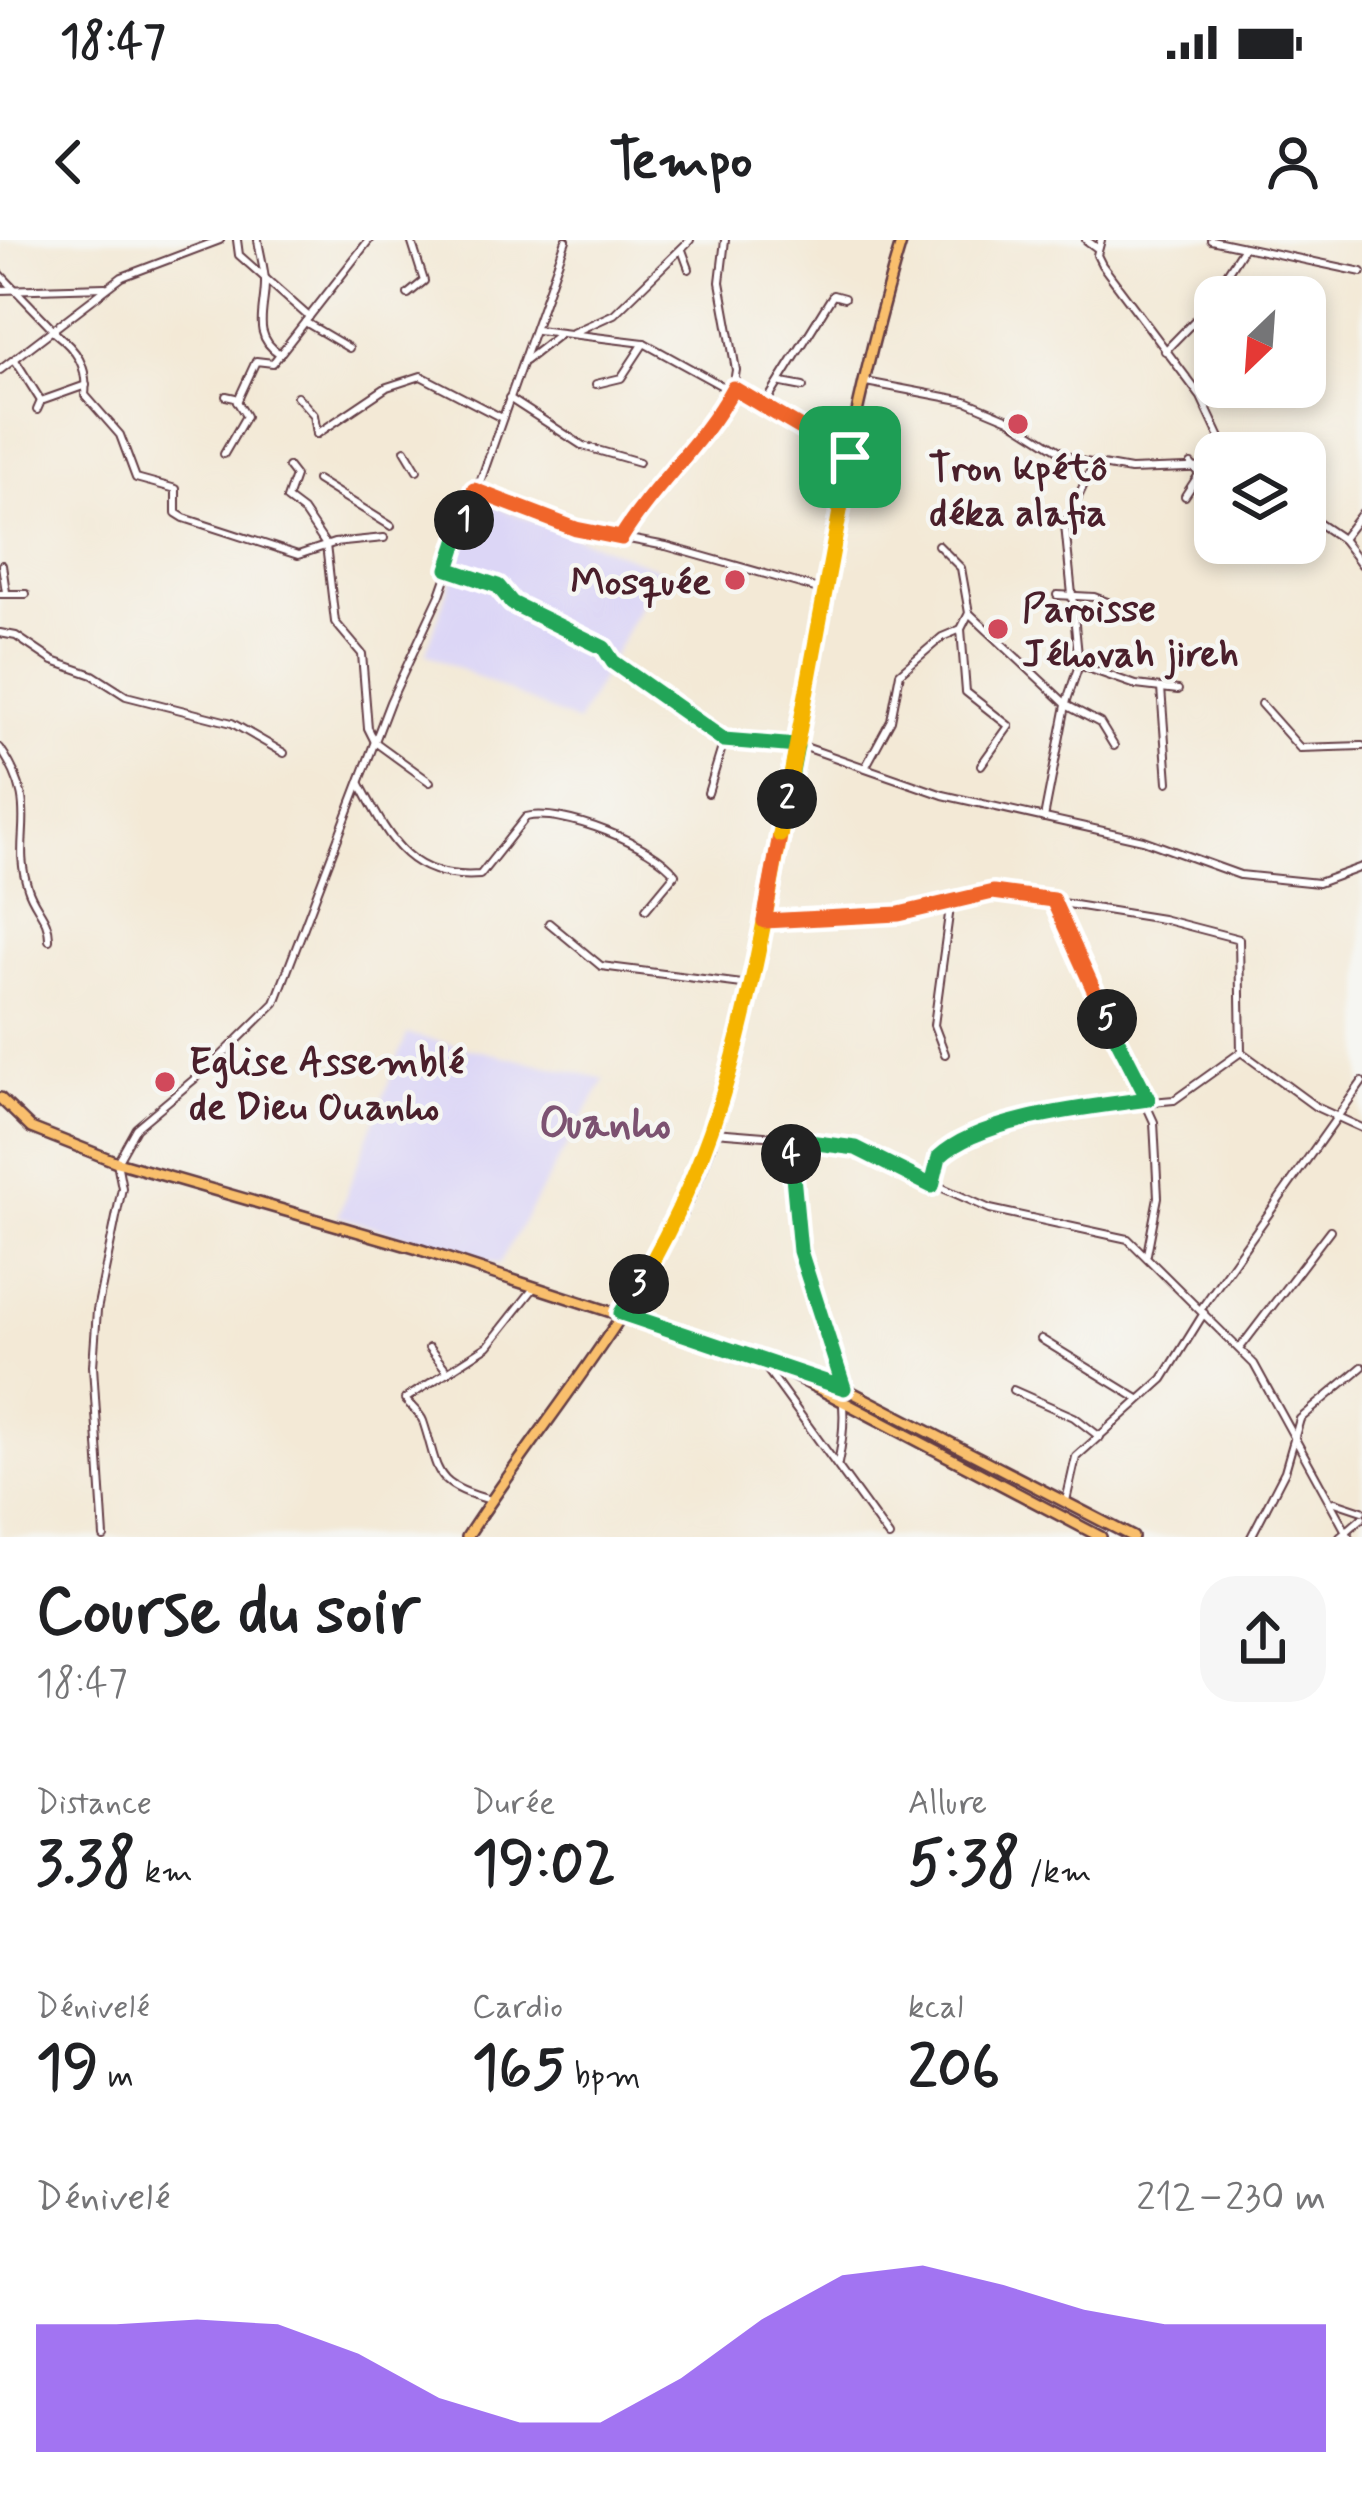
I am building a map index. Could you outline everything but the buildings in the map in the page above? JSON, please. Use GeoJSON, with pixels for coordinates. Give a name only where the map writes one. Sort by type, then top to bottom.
{"type":"FeatureCollection","features":[{"type":"Feature","properties":{"kind":"main road"},"geometry":{"type":"LineString","coordinates":[[467,1537],[621,1313],[680,1213],[714,1132],[764,921],[864,382],[902,240]]}},
{"type":"Feature","properties":{"kind":"main road"},"geometry":{"type":"LineString","coordinates":[[0,1098],[31,1128],[117,1162],[621,1313],[844,1388],[1132,1537]]}},
{"type":"Feature","properties":{"kind":"main road"},"geometry":{"type":"LineString","coordinates":[[757,1356],[1101,1537]]}},
{"type":"Feature","properties":{"kind":"street"},"geometry":{"type":"LineString","coordinates":[[0,370],[109,286],[188,243],[220,240]]}},
{"type":"Feature","properties":{"kind":"street"},"geometry":{"type":"LineString","coordinates":[[237,240],[239,255],[265,274],[307,319],[349,348]]}},
{"type":"Feature","properties":{"kind":"street"},"geometry":{"type":"LineString","coordinates":[[257,240],[265,274],[259,324],[270,348],[280,354]]}},
{"type":"Feature","properties":{"kind":"street"},"geometry":{"type":"LineString","coordinates":[[237,401],[256,361],[273,363],[369,240]]}},
{"type":"Feature","properties":{"kind":"street"},"geometry":{"type":"LineString","coordinates":[[408,294],[424,281],[411,240]]}},
{"type":"Feature","properties":{"kind":"street"},"geometry":{"type":"LineString","coordinates":[[104,1537],[93,1366],[97,1310],[122,1188],[117,1162],[136,1128],[217,1061],[275,1003],[375,742],[448,569],[566,240]]}},
{"type":"Feature","properties":{"kind":"street"},"geometry":{"type":"LineString","coordinates":[[519,370],[529,355],[614,314],[690,240]]}},
{"type":"Feature","properties":{"kind":"street"},"geometry":{"type":"LineString","coordinates":[[621,538],[648,494],[695,450],[733,388],[736,370],[720,282],[725,240]]}},
{"type":"Feature","properties":{"kind":"street"},"geometry":{"type":"LineString","coordinates":[[1086,240],[1099,244],[1127,303],[1201,397],[1217,432]]}},
{"type":"Feature","properties":{"kind":"street"},"geometry":{"type":"LineString","coordinates":[[1211,240],[1362,272]]}},
{"type":"Feature","properties":{"kind":"street"},"geometry":{"type":"LineString","coordinates":[[683,247],[689,269]]}},
{"type":"Feature","properties":{"kind":"street"},"geometry":{"type":"LineString","coordinates":[[1165,351],[1201,314],[1244,248]]}},
{"type":"Feature","properties":{"kind":"street"},"geometry":{"type":"LineString","coordinates":[[0,274],[78,354],[92,410],[120,435],[136,478],[176,489],[176,513],[298,555],[326,545],[384,538]]}},
{"type":"Feature","properties":{"kind":"street"},"geometry":{"type":"LineString","coordinates":[[0,290],[109,286]]}},
{"type":"Feature","properties":{"kind":"street"},"geometry":{"type":"LineString","coordinates":[[764,406],[782,383],[784,367],[818,315],[833,296],[844,298]]}},
{"type":"Feature","properties":{"kind":"street"},"geometry":{"type":"LineString","coordinates":[[535,329],[644,343],[733,388],[850,457]]}},
{"type":"Feature","properties":{"kind":"street"},"geometry":{"type":"LineString","coordinates":[[596,384],[621,378],[644,343]]}},
{"type":"Feature","properties":{"kind":"street"},"geometry":{"type":"LineString","coordinates":[[15,360],[39,406],[86,386]]}},
{"type":"Feature","properties":{"kind":"street"},"geometry":{"type":"LineString","coordinates":[[297,396],[314,415],[317,434],[387,387],[421,376],[500,417]]}},
{"type":"Feature","properties":{"kind":"street"},"geometry":{"type":"LineString","coordinates":[[864,382],[966,401],[1009,419],[1055,453],[1093,465],[1130,470],[1194,464]]}},
{"type":"Feature","properties":{"kind":"street"},"geometry":{"type":"LineString","coordinates":[[782,383],[802,387]]}},
{"type":"Feature","properties":{"kind":"street"},"geometry":{"type":"LineString","coordinates":[[224,454],[246,416],[237,401],[226,396]]}},
{"type":"Feature","properties":{"kind":"street"},"geometry":{"type":"LineString","coordinates":[[508,397],[584,446],[639,463]]}},
{"type":"Feature","properties":{"kind":"street"},"geometry":{"type":"LineString","coordinates":[[405,449],[417,470]]}},
{"type":"Feature","properties":{"kind":"street"},"geometry":{"type":"LineString","coordinates":[[1191,464],[1194,469]]}},
{"type":"Feature","properties":{"kind":"street"},"geometry":{"type":"LineString","coordinates":[[1043,818],[1066,700],[1079,665],[1065,525],[1093,465]]}},
{"type":"Feature","properties":{"kind":"street"},"geometry":{"type":"LineString","coordinates":[[288,467],[295,476],[287,499],[303,511],[326,545],[335,622],[362,654],[368,728],[375,742],[430,782]]}},
{"type":"Feature","properties":{"kind":"street"},"geometry":{"type":"LineString","coordinates":[[317,480],[391,526]]}},
{"type":"Feature","properties":{"kind":"street"},"geometry":{"type":"LineString","coordinates":[[1185,496],[1194,482]]}},
{"type":"Feature","properties":{"kind":"street"},"geometry":{"type":"LineString","coordinates":[[474,490],[576,529],[825,591]]}},
{"type":"Feature","properties":{"kind":"street"},"geometry":{"type":"LineString","coordinates":[[1342,539],[1362,513]]}},
{"type":"Feature","properties":{"kind":"street"},"geometry":{"type":"LineString","coordinates":[[1326,528],[1342,539],[1362,565]]}},
{"type":"Feature","properties":{"kind":"street"},"geometry":{"type":"LineString","coordinates":[[938,545],[961,568],[970,613],[1071,709],[1106,728],[1114,746]]}},
{"type":"Feature","properties":{"kind":"street"},"geometry":{"type":"LineString","coordinates":[[2,565],[3,593],[26,594]]}},
{"type":"Feature","properties":{"kind":"street"},"geometry":{"type":"LineString","coordinates":[[448,569],[498,586],[512,603],[604,648],[613,662],[691,722],[724,740],[797,746],[933,792],[1143,840],[1240,875],[1318,883],[1362,867]]}},
{"type":"Feature","properties":{"kind":"street"},"geometry":{"type":"LineString","coordinates":[[1057,595],[1094,597],[1126,609],[1130,617]]}},
{"type":"Feature","properties":{"kind":"street"},"geometry":{"type":"LineString","coordinates":[[866,766],[891,720],[904,668],[961,629],[970,613]]}},
{"type":"Feature","properties":{"kind":"street"},"geometry":{"type":"LineString","coordinates":[[961,629],[966,692],[1009,726],[981,765]]}},
{"type":"Feature","properties":{"kind":"street"},"geometry":{"type":"LineString","coordinates":[[0,633],[16,636],[53,661],[126,696],[232,723],[284,753]]}},
{"type":"Feature","properties":{"kind":"street"},"geometry":{"type":"LineString","coordinates":[[1079,665],[1178,689]]}},
{"type":"Feature","properties":{"kind":"street"},"geometry":{"type":"LineString","coordinates":[[1160,688],[1168,782]]}},
{"type":"Feature","properties":{"kind":"street"},"geometry":{"type":"LineString","coordinates":[[1261,704],[1300,748],[1362,746]]}},
{"type":"Feature","properties":{"kind":"street"},"geometry":{"type":"LineString","coordinates":[[708,793],[724,740]]}},
{"type":"Feature","properties":{"kind":"street"},"geometry":{"type":"LineString","coordinates":[[0,748],[26,802],[28,887],[50,926],[49,940]]}},
{"type":"Feature","properties":{"kind":"street"},"geometry":{"type":"LineString","coordinates":[[360,784],[392,843],[439,874],[480,874],[526,817],[591,824],[657,854],[675,874],[646,909]]}},
{"type":"Feature","properties":{"kind":"street"},"geometry":{"type":"LineString","coordinates":[[764,921],[864,918],[993,892],[1239,939],[1241,1052]]}},
{"type":"Feature","properties":{"kind":"street"},"geometry":{"type":"LineString","coordinates":[[945,1054],[934,1025],[952,899]]}},
{"type":"Feature","properties":{"kind":"street"},"geometry":{"type":"LineString","coordinates":[[1053,900],[1148,1099],[1158,1197],[1147,1254]]}},
{"type":"Feature","properties":{"kind":"street"},"geometry":{"type":"LineString","coordinates":[[549,923],[601,966],[750,986]]}},
{"type":"Feature","properties":{"kind":"street"},"geometry":{"type":"LineString","coordinates":[[932,1186],[939,1157],[961,1142],[1050,1111],[1174,1100],[1241,1052]]}},
{"type":"Feature","properties":{"kind":"street"},"geometry":{"type":"LineString","coordinates":[[1241,1052],[1362,1129]]}},
{"type":"Feature","properties":{"kind":"street"},"geometry":{"type":"LineString","coordinates":[[1066,1501],[1073,1461],[1171,1370],[1202,1311],[1362,1082]]}},
{"type":"Feature","properties":{"kind":"street"},"geometry":{"type":"LineString","coordinates":[[714,1132],[856,1148],[990,1209],[1116,1234],[1147,1254],[1240,1348],[1262,1379],[1294,1445],[1335,1502],[1346,1535]]}},
{"type":"Feature","properties":{"kind":"street"},"geometry":{"type":"LineString","coordinates":[[785,1139],[794,1173],[800,1251],[847,1406],[838,1463]]}},
{"type":"Feature","properties":{"kind":"street"},"geometry":{"type":"LineString","coordinates":[[1240,1348],[1330,1231]]}},
{"type":"Feature","properties":{"kind":"street"},"geometry":{"type":"LineString","coordinates":[[490,1501],[458,1490],[442,1478],[424,1438],[423,1420],[405,1401],[408,1394],[488,1346],[534,1288]]}},
{"type":"Feature","properties":{"kind":"street"},"geometry":{"type":"LineString","coordinates":[[1041,1339],[1137,1398]]}},
{"type":"Feature","properties":{"kind":"street"},"geometry":{"type":"LineString","coordinates":[[429,1348],[448,1372]]}},
{"type":"Feature","properties":{"kind":"street"},"geometry":{"type":"LineString","coordinates":[[757,1356],[889,1537]]}},
{"type":"Feature","properties":{"kind":"street"},"geometry":{"type":"LineString","coordinates":[[1251,1537],[1310,1407],[1362,1367]]}},
{"type":"Feature","properties":{"kind":"street"},"geometry":{"type":"LineString","coordinates":[[1013,1390],[1074,1417],[1100,1437]]}},
{"type":"Feature","properties":{"kind":"street"},"geometry":{"type":"LineString","coordinates":[[1024,1494],[1029,1481]]}},
{"type":"Feature","properties":{"kind":"street"},"geometry":{"type":"LineString","coordinates":[[1335,1502],[1362,1514],[1346,1535]]}},
{"type":"Feature","properties":{"kind":"street"},"geometry":{"type":"LineString","coordinates":[[1082,1526],[1086,1512]]}},
{"type":"Feature","properties":{"kind":"shaded area"},"geometry":{"type":"Polygon","coordinates":[[[479,500],[660,569],[577,723],[426,653],[479,500]]]}},
{"type":"Feature","properties":{"kind":"shaded area"},"geometry":{"type":"Polygon","coordinates":[[[407,1034],[605,1079],[499,1264],[338,1216],[407,1034]]]}},
{"type":"Feature","properties":{"kind":"place","name":"Tron kpétô déka alafia"},"geometry":{"type":"Point","coordinates":[1018,424]}},
{"type":"Feature","properties":{"kind":"place","name":"Mosquée"},"geometry":{"type":"Point","coordinates":[735,580]}},
{"type":"Feature","properties":{"kind":"place","name":"Paroisse Jéhovah jireh"},"geometry":{"type":"Point","coordinates":[998,629]}},
{"type":"Feature","properties":{"kind":"place","name":"Eglise Assemblé de Dieu Ouanho"},"geometry":{"type":"Point","coordinates":[165,1082]}},
{"type":"Feature","properties":{"kind":"district","name":"Ouanho"},"geometry":{"type":"Point","coordinates":[605,1121]}},
{"type":"Feature","properties":{"kind":"route"},"geometry":{"type":"LineString","coordinates":[[850,457],[780,420],[733,388],[695,450],[648,494],[621,538],[576,529],[474,490],[448,569],[498,586],[512,603],[604,648],[613,662],[691,722],[724,740],[797,746],[732,1070],[714,1132],[680,1213],[621,1313],[844,1388],[800,1251],[794,1173],[785,1139],[839,1142],[932,1186],[939,1157],[961,1142],[1050,1111],[1148,1099],[1053,900],[993,892],[899,914],[764,921],[797,746],[850,457]]}}]}
